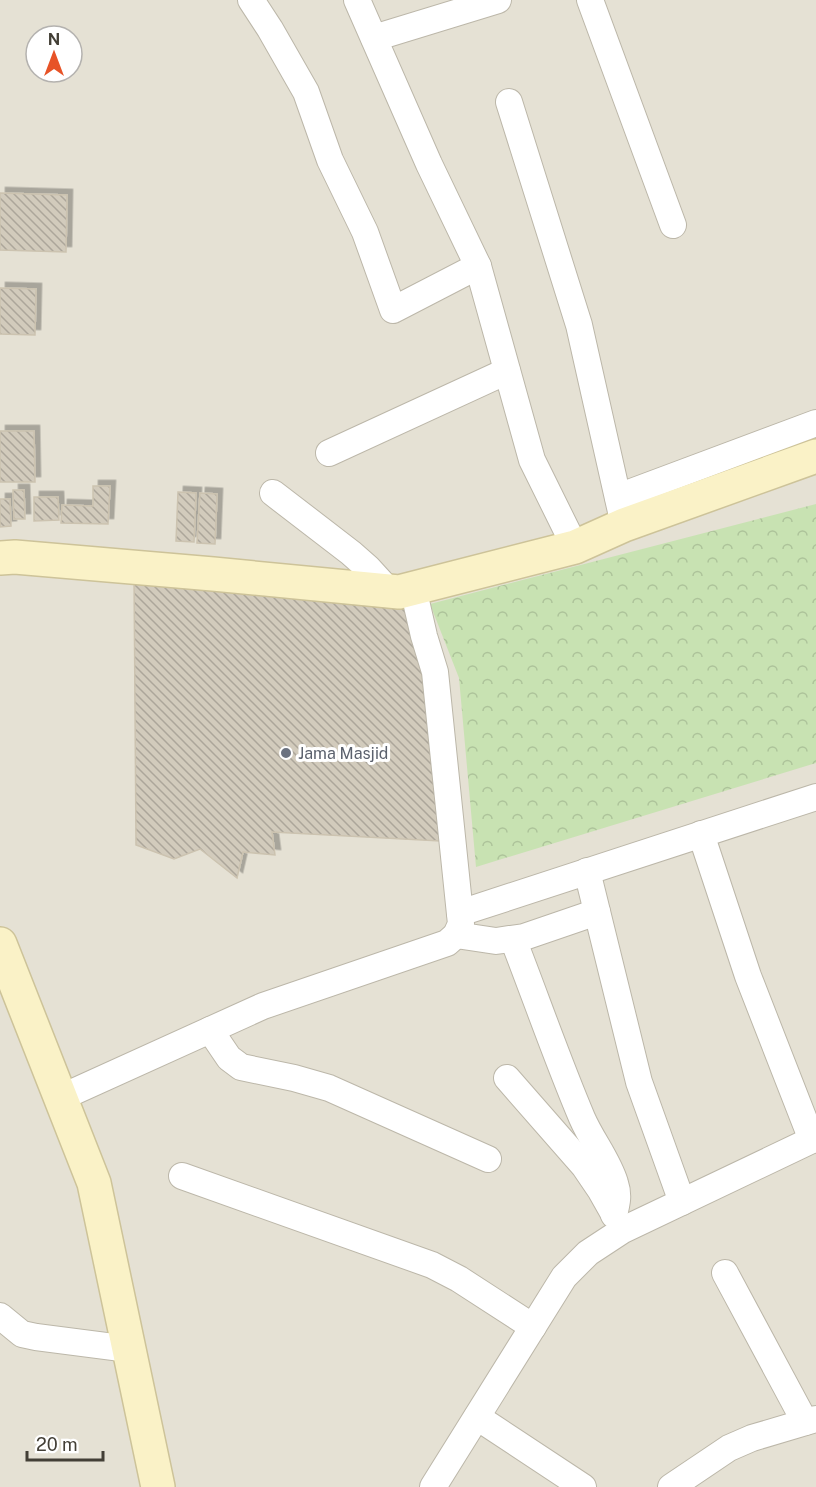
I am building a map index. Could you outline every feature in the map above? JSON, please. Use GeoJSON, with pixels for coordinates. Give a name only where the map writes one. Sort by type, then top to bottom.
{"type":"FeatureCollection","features":[{"type":"Feature","properties":{"kind":"main road"},"geometry":{"type":"LineString","coordinates":[[0,558],[15,557],[401,590],[575,547],[621,511],[816,456]]}},
{"type":"Feature","properties":{"kind":"main road"},"geometry":{"type":"LineString","coordinates":[[4,965],[94,1184],[158,1487]]}},
{"type":"Feature","properties":{"kind":"street"},"geometry":{"type":"LineString","coordinates":[[251,0],[306,92],[330,160],[365,232],[393,310],[478,266]]}},
{"type":"Feature","properties":{"kind":"street"},"geometry":{"type":"LineString","coordinates":[[357,0],[424,153],[478,266],[532,460],[575,547]]}},
{"type":"Feature","properties":{"kind":"street"},"geometry":{"type":"LineString","coordinates":[[374,38],[498,0]]}},
{"type":"Feature","properties":{"kind":"street"},"geometry":{"type":"LineString","coordinates":[[590,0],[673,225]]}},
{"type":"Feature","properties":{"kind":"street"},"geometry":{"type":"LineString","coordinates":[[508,102],[579,325],[621,511],[816,423]]}},
{"type":"Feature","properties":{"kind":"street"},"geometry":{"type":"LineString","coordinates":[[329,453],[507,371]]}},
{"type":"Feature","properties":{"kind":"street"},"geometry":{"type":"LineString","coordinates":[[60,1098],[263,1006],[447,943],[458,924],[435,672],[424,636],[401,590],[368,568],[351,552],[273,493]]}},
{"type":"Feature","properties":{"kind":"street"},"geometry":{"type":"LineString","coordinates":[[458,924],[587,871],[816,797]]}},
{"type":"Feature","properties":{"kind":"street"},"geometry":{"type":"LineString","coordinates":[[433,1487],[564,1277],[619,1222],[682,1202],[814,1139],[748,976],[701,834]]}},
{"type":"Feature","properties":{"kind":"street"},"geometry":{"type":"LineString","coordinates":[[587,871],[639,1082],[682,1202]]}},
{"type":"Feature","properties":{"kind":"street"},"geometry":{"type":"LineString","coordinates":[[458,924],[496,941],[524,937],[597,912]]}},
{"type":"Feature","properties":{"kind":"street"},"geometry":{"type":"LineString","coordinates":[[513,939],[588,1132],[610,1168],[616,1185],[619,1222]]}},
{"type":"Feature","properties":{"kind":"street"},"geometry":{"type":"LineString","coordinates":[[210,1030],[229,1058],[242,1067],[329,1088],[488,1159]]}},
{"type":"Feature","properties":{"kind":"street"},"geometry":{"type":"LineString","coordinates":[[507,1078],[584,1166],[619,1222]]}},
{"type":"Feature","properties":{"kind":"street"},"geometry":{"type":"LineString","coordinates":[[182,1176],[432,1265],[459,1279],[533,1327]]}},
{"type":"Feature","properties":{"kind":"street"},"geometry":{"type":"LineString","coordinates":[[672,1487],[729,1448],[752,1438],[811,1420],[725,1273]]}},
{"type":"Feature","properties":{"kind":"street"},"geometry":{"type":"LineString","coordinates":[[0,1316],[22,1334],[36,1338],[129,1349]]}},
{"type":"Feature","properties":{"kind":"street"},"geometry":{"type":"LineString","coordinates":[[477,1417],[583,1487]]}},
{"type":"Feature","properties":{"kind":"shaded area"},"geometry":{"type":"Polygon","coordinates":[[[0,0],[816,0],[816,1487],[0,1487],[0,0]]]}},
{"type":"Feature","properties":{"kind":"green space"},"geometry":{"type":"Polygon","coordinates":[[[816,504],[816,763],[476,867],[459,678],[430,604],[816,504]]]}},
{"type":"Feature","properties":{"kind":"building"},"geometry":{"type":"Polygon","coordinates":[[[0,193],[67,195],[66,252],[0,250],[0,193]]]}},
{"type":"Feature","properties":{"kind":"building"},"geometry":{"type":"Polygon","coordinates":[[[0,288],[36,289],[35,335],[0,334],[0,288]]]}},
{"type":"Feature","properties":{"kind":"building"},"geometry":{"type":"Polygon","coordinates":[[[0,431],[34,431],[35,482],[0,482],[0,431]]]}},
{"type":"Feature","properties":{"kind":"building"},"geometry":{"type":"Polygon","coordinates":[[[93,486],[110,486],[108,524],[61,523],[62,505],[93,506],[93,486]]]}},
{"type":"Feature","properties":{"kind":"building"},"geometry":{"type":"Polygon","coordinates":[[[13,490],[24,490],[25,519],[14,519],[13,490]]]}},
{"type":"Feature","properties":{"kind":"building"},"geometry":{"type":"Polygon","coordinates":[[[178,492],[196,493],[194,542],[176,541],[178,492]]]}},
{"type":"Feature","properties":{"kind":"building"},"geometry":{"type":"Polygon","coordinates":[[[200,493],[217,494],[215,544],[197,543],[200,493]]]}},
{"type":"Feature","properties":{"kind":"building"},"geometry":{"type":"Polygon","coordinates":[[[34,497],[58,497],[59,520],[34,521],[34,497]]]}},
{"type":"Feature","properties":{"kind":"building"},"geometry":{"type":"Polygon","coordinates":[[[0,499],[10,499],[11,526],[0,527],[0,499]]]}},
{"type":"Feature","properties":{"kind":"building","name":"Jama Masjid"},"geometry":{"type":"Polygon","coordinates":[[[134,574],[412,606],[433,675],[440,841],[272,832],[275,855],[243,852],[237,878],[200,849],[174,859],[136,845],[134,574]]]}},
{"type":"Feature","properties":{"kind":"place","name":"Jama Masjid"},"geometry":{"type":"Point","coordinates":[286,753]}}]}
